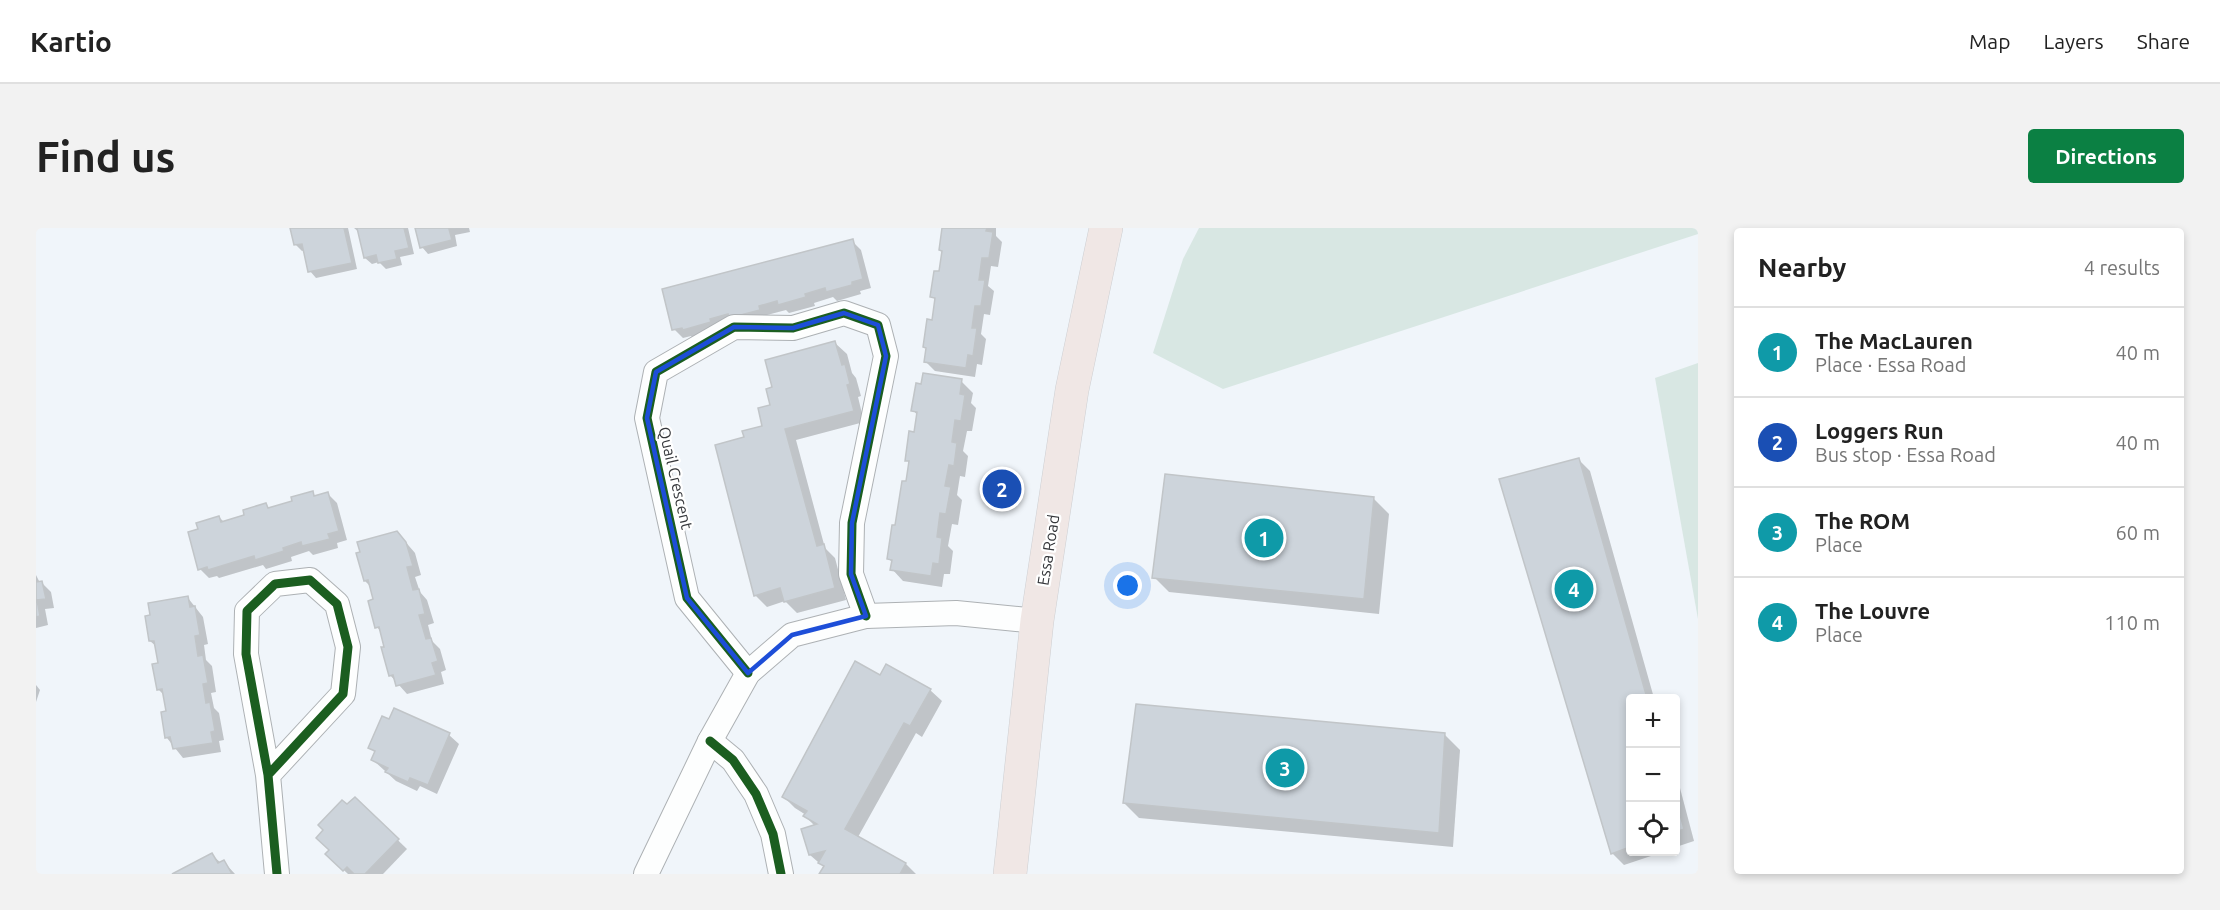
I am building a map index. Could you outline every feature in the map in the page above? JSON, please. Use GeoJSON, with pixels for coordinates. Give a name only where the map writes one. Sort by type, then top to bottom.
{"type":"FeatureCollection","features":[{"type":"Feature","properties":{"kind":"main road","name":"Essa Road"},"geometry":{"type":"LineString","coordinates":[[1010,874],[1037,621],[1072,390],[1106,228]]}},
{"type":"Feature","properties":{"kind":"street","name":"Quail Crescent"},"geometry":{"type":"LineString","coordinates":[[748,673],[687,598],[647,418],[656,372],[734,327],[793,328],[843,313],[878,325],[886,356],[852,523],[851,574],[866,616]]}},
{"type":"Feature","properties":{"kind":"street"},"geometry":{"type":"LineString","coordinates":[[268,775],[343,694],[348,647],[337,604],[310,580],[275,584],[247,611],[246,654],[268,775],[277,874]]}},
{"type":"Feature","properties":{"kind":"street"},"geometry":{"type":"LineString","coordinates":[[646,874],[710,741],[748,673],[792,635],[866,616],[956,613],[1037,621]]}},
{"type":"Feature","properties":{"kind":"street"},"geometry":{"type":"LineString","coordinates":[[710,741],[733,760],[756,794],[773,834],[781,874]]}},
{"type":"Feature","properties":{"kind":"highlighted area"},"geometry":{"type":"Polygon","coordinates":[[[844,313],[878,325],[886,356],[852,523],[851,574],[866,616],[792,635],[748,673],[687,598],[647,418],[656,372],[734,327],[793,328],[844,313]]]}},
{"type":"Feature","properties":{"kind":"shaded area"},"geometry":{"type":"Polygon","coordinates":[[[1199,228],[1698,228],[1698,234],[1223,389],[1153,353],[1183,259],[1199,228]]]}},
{"type":"Feature","properties":{"kind":"shaded area"},"geometry":{"type":"Polygon","coordinates":[[[1698,363],[1698,619],[1655,378],[1698,363]]]}},
{"type":"Feature","properties":{"kind":"building"},"geometry":{"type":"Polygon","coordinates":[[[290,228],[344,228],[352,263],[308,272],[302,244],[294,245],[290,228]]]}},
{"type":"Feature","properties":{"kind":"building"},"geometry":{"type":"Polygon","coordinates":[[[357,228],[404,228],[409,248],[395,251],[397,259],[378,263],[376,255],[364,258],[357,228]]]}},
{"type":"Feature","properties":{"kind":"building"},"geometry":{"type":"Polygon","coordinates":[[[415,228],[456,228],[449,229],[452,240],[420,248],[415,228]]]}},
{"type":"Feature","properties":{"kind":"building"},"geometry":{"type":"Polygon","coordinates":[[[942,228],[987,228],[986,231],[993,232],[989,258],[982,258],[979,280],[985,280],[981,306],[975,306],[972,328],[977,328],[973,356],[968,355],[966,368],[924,362],[926,348],[923,347],[927,319],[932,320],[935,298],[930,297],[934,271],[939,271],[942,251],[939,250],[942,228]]]}},
{"type":"Feature","properties":{"kind":"building"},"geometry":{"type":"Polygon","coordinates":[[[853,239],[863,279],[852,282],[852,285],[826,292],[825,288],[805,294],[806,297],[778,305],[777,301],[759,306],[760,310],[729,318],[728,314],[710,319],[711,322],[683,330],[682,328],[672,330],[662,289],[853,239]]]}},
{"type":"Feature","properties":{"kind":"building"},"geometry":{"type":"Polygon","coordinates":[[[835,341],[842,365],[845,364],[850,384],[847,385],[854,411],[785,429],[817,546],[824,544],[835,588],[784,602],[780,588],[754,596],[715,445],[744,437],[742,431],[762,426],[758,408],[770,405],[766,389],[772,387],[765,360],[835,341]]]}},
{"type":"Feature","properties":{"kind":"building"},"geometry":{"type":"Polygon","coordinates":[[[923,373],[962,379],[960,394],[965,395],[961,421],[955,420],[952,442],[957,443],[954,466],[949,465],[945,486],[951,487],[946,514],[940,513],[937,537],[942,538],[939,564],[933,563],[931,576],[890,570],[892,560],[887,559],[902,481],[906,481],[909,461],[905,461],[909,431],[914,432],[917,412],[911,411],[916,383],[921,384],[923,373]]]}},
{"type":"Feature","properties":{"kind":"building"},"geometry":{"type":"Polygon","coordinates":[[[1579,458],[1646,694],[1626,694],[1626,848],[1611,854],[1499,479],[1579,458]]]}},
{"type":"Feature","properties":{"kind":"building"},"geometry":{"type":"Polygon","coordinates":[[[1165,474],[1374,497],[1364,599],[1152,578],[1165,474]]]}},
{"type":"Feature","properties":{"kind":"building"},"geometry":{"type":"Polygon","coordinates":[[[313,491],[314,496],[328,492],[339,531],[328,534],[330,539],[302,546],[301,542],[283,548],[284,551],[255,560],[254,556],[208,570],[207,567],[198,570],[188,532],[198,529],[196,523],[219,516],[221,522],[244,515],[243,510],[266,503],[268,508],[292,501],[291,497],[313,491]]]}},
{"type":"Feature","properties":{"kind":"building"},"geometry":{"type":"Polygon","coordinates":[[[397,531],[406,542],[413,566],[407,567],[413,590],[419,589],[425,614],[419,615],[426,639],[431,638],[438,661],[432,663],[436,675],[396,686],[393,675],[389,676],[381,647],[384,647],[379,627],[375,628],[368,601],[373,599],[368,580],[364,581],[356,553],[360,552],[357,542],[397,531]]]}},
{"type":"Feature","properties":{"kind":"building"},"geometry":{"type":"Polygon","coordinates":[[[42,581],[46,599],[37,600],[40,616],[36,617],[36,582],[42,581]]]}},
{"type":"Feature","properties":{"kind":"building"},"geometry":{"type":"Polygon","coordinates":[[[188,596],[190,607],[195,606],[200,635],[195,636],[198,656],[203,655],[208,683],[203,684],[206,703],[210,702],[215,731],[211,732],[213,743],[173,749],[170,737],[165,738],[161,712],[166,711],[162,689],[157,690],[152,664],[158,663],[154,641],[149,641],[145,616],[150,615],[148,603],[188,596]]]}},
{"type":"Feature","properties":{"kind":"building"},"geometry":{"type":"Polygon","coordinates":[[[855,661],[880,675],[886,664],[931,689],[910,726],[904,723],[845,829],[906,863],[900,874],[819,874],[824,866],[818,863],[825,851],[809,855],[801,829],[817,824],[803,816],[807,811],[782,797],[855,661]]]}},
{"type":"Feature","properties":{"kind":"building"},"geometry":{"type":"Polygon","coordinates":[[[1136,704],[1445,733],[1439,833],[1123,803],[1136,704]]]}},
{"type":"Feature","properties":{"kind":"building"},"geometry":{"type":"Polygon","coordinates":[[[394,708],[450,733],[428,785],[410,778],[408,782],[385,772],[388,768],[371,760],[375,751],[368,748],[382,716],[389,719],[394,708]]]}},
{"type":"Feature","properties":{"kind":"building"},"geometry":{"type":"Polygon","coordinates":[[[355,797],[399,839],[365,874],[354,874],[347,867],[343,871],[325,854],[329,850],[316,838],[323,830],[318,825],[342,800],[347,804],[355,797]]]}},
{"type":"Feature","properties":{"kind":"building"},"geometry":{"type":"Polygon","coordinates":[[[1680,814],[1684,829],[1680,830],[1680,814]]]}},
{"type":"Feature","properties":{"kind":"building"},"geometry":{"type":"Polygon","coordinates":[[[212,853],[218,863],[224,860],[232,874],[172,874],[212,853]]]}},
{"type":"Feature","properties":{"kind":"cycle path"},"geometry":{"type":"LineString","coordinates":[[748,673],[687,598],[647,418],[656,372],[734,327],[793,328],[844,313],[878,325],[886,356],[852,523],[851,574],[866,616]]}},
{"type":"Feature","properties":{"kind":"cycle path"},"geometry":{"type":"LineString","coordinates":[[268,775],[343,694],[348,647],[337,604],[310,580],[275,584],[247,611],[246,654],[268,775],[277,874]]}},
{"type":"Feature","properties":{"kind":"cycle path"},"geometry":{"type":"LineString","coordinates":[[710,741],[733,760],[756,794],[773,834],[781,874]]}},
{"type":"Feature","properties":{"kind":"place","name":"Loggers Run"},"geometry":{"type":"Point","coordinates":[1002,489]}},
{"type":"Feature","properties":{"kind":"place","name":"The MacLauren"},"geometry":{"type":"Point","coordinates":[1264,538]}},
{"type":"Feature","properties":{"kind":"place","name":"The Louvre"},"geometry":{"type":"Point","coordinates":[1574,589]}},
{"type":"Feature","properties":{"kind":"place","name":"The ROM"},"geometry":{"type":"Point","coordinates":[1285,768]}}]}
